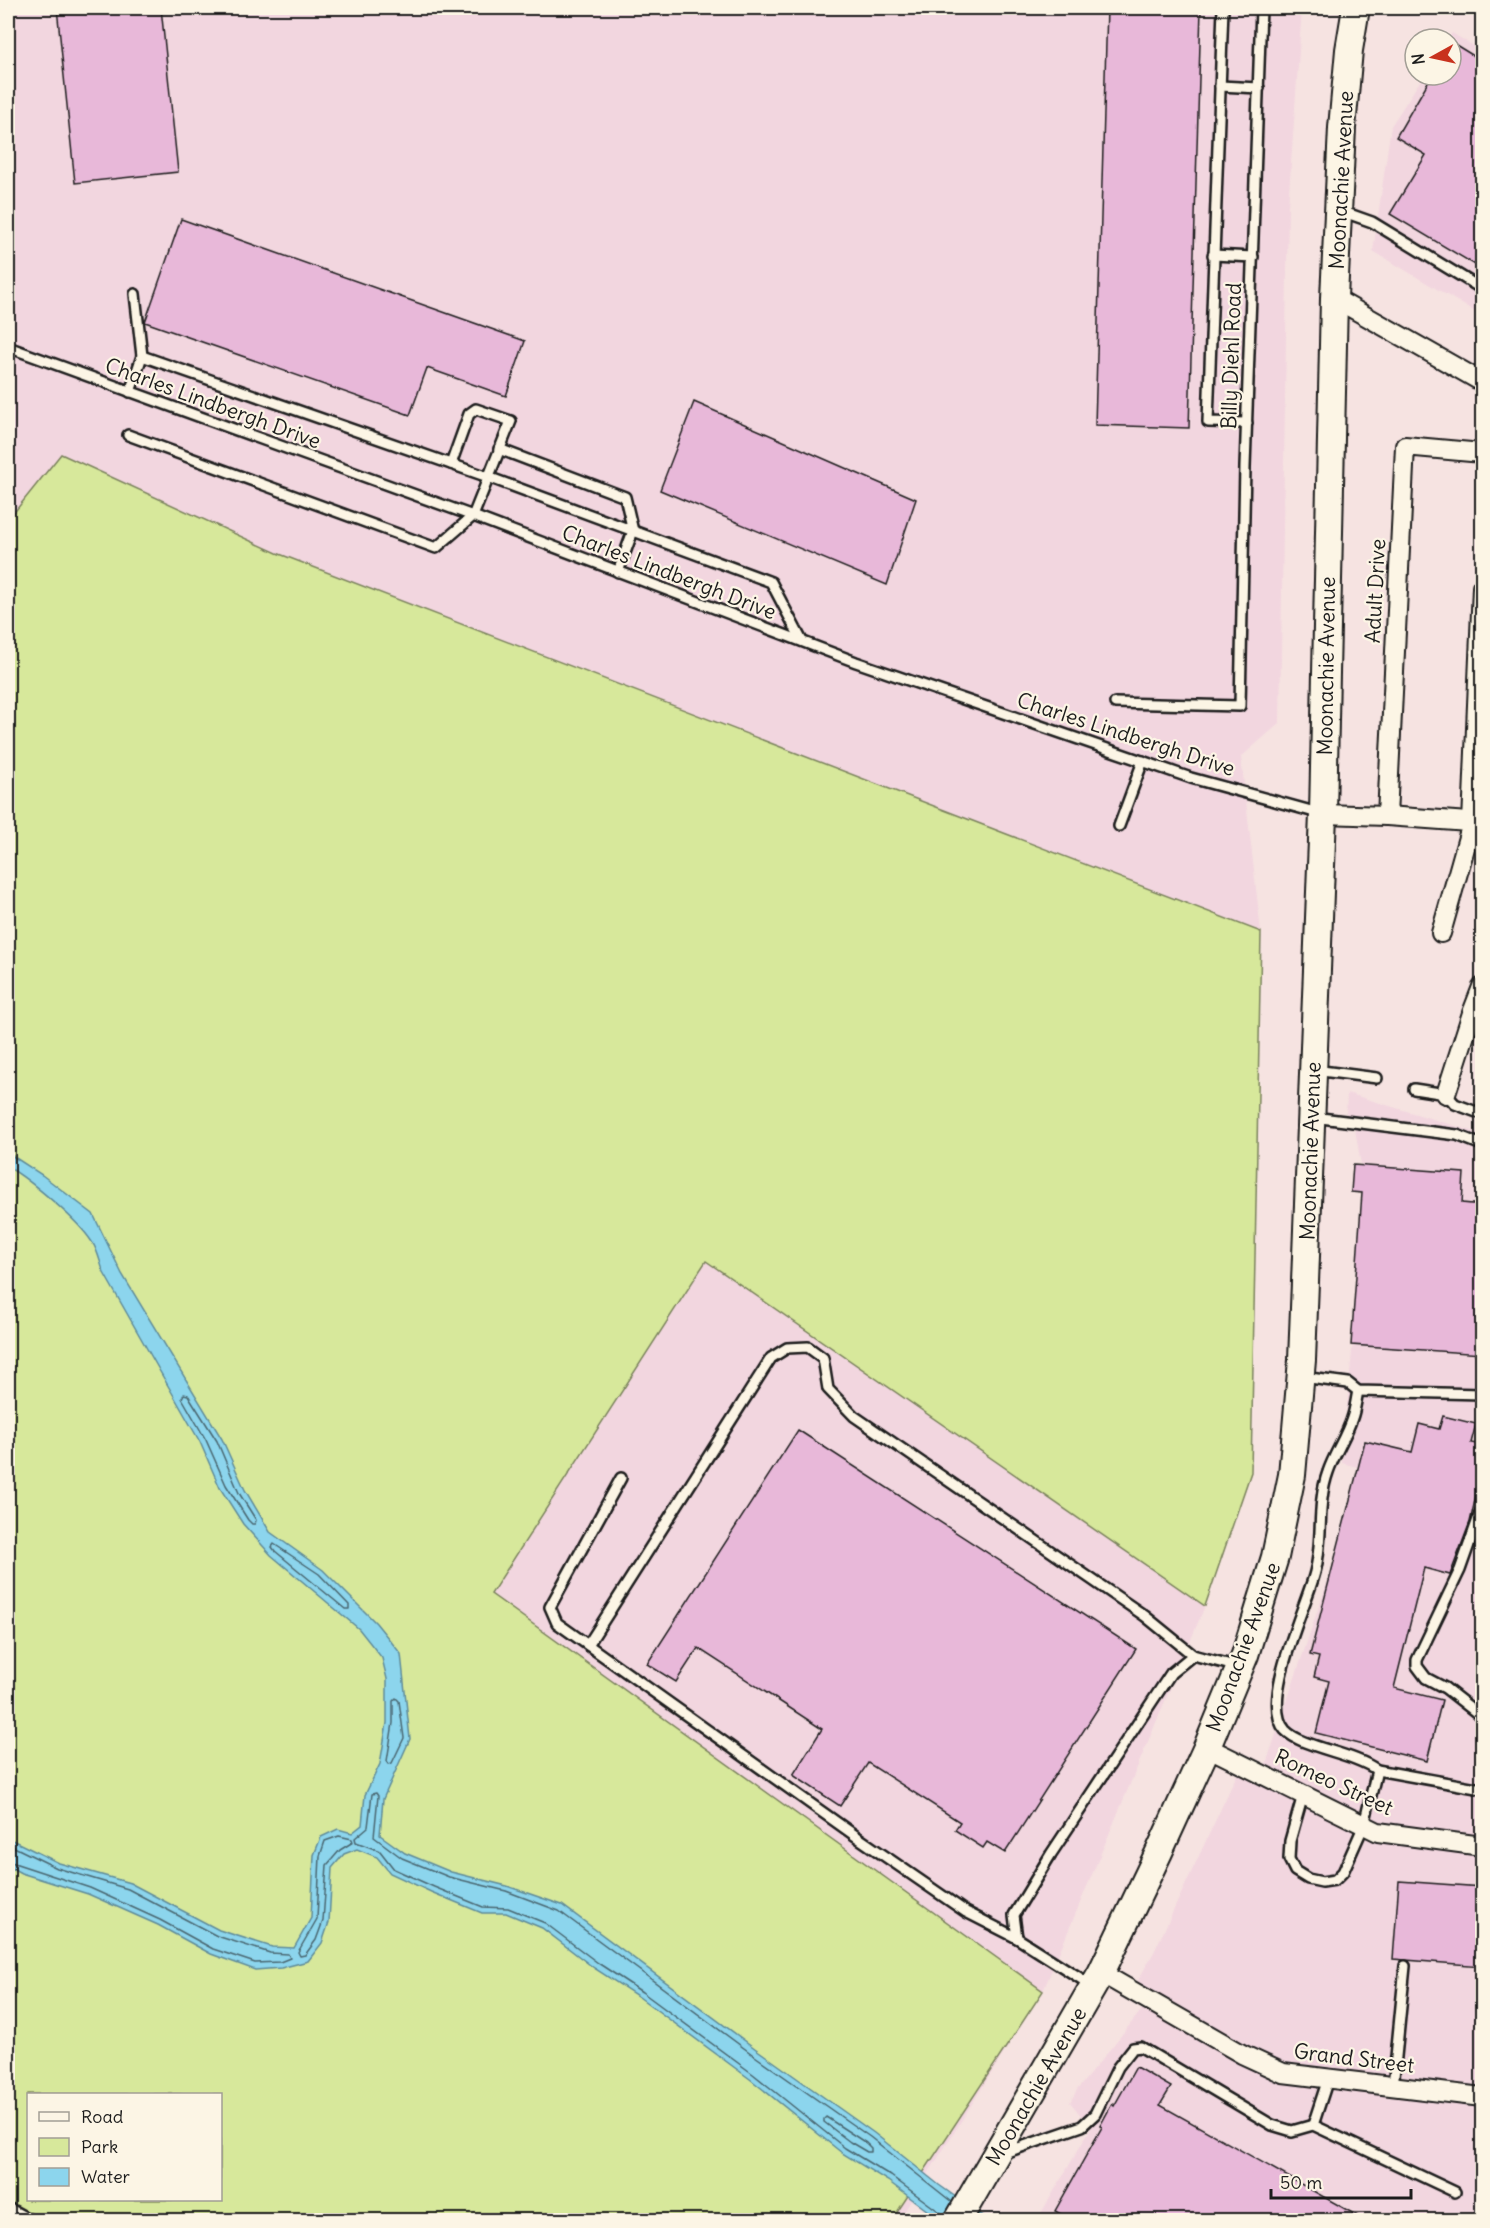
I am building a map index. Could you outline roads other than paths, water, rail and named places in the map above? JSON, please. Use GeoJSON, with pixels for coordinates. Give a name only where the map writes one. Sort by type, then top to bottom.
{"type":"FeatureCollection","features":[{"type":"Feature","properties":{"kind":"main road","name":"Moonachie Avenue"},"geometry":{"type":"LineString","coordinates":[[958,2220],[1097,1980],[1207,1747],[1239,1667],[1275,1557],[1292,1475],[1300,1377],[1323,814],[1334,298],[1343,117],[1349,50],[1356,8]]}},
{"type":"Feature","properties":{"kind":"street"},"geometry":{"type":"LineString","coordinates":[[1334,298],[1482,382]]}},
{"type":"Feature","properties":{"kind":"street","name":"Adult Drive"},"geometry":{"type":"LineString","coordinates":[[1387,816],[1405,446],[1482,453]]}},
{"type":"Feature","properties":{"kind":"street"},"geometry":{"type":"LineString","coordinates":[[1441,933],[1477,823],[1482,587]]}},
{"type":"Feature","properties":{"kind":"street"},"geometry":{"type":"LineString","coordinates":[[1323,814],[1477,823]]}},
{"type":"Feature","properties":{"kind":"street"},"geometry":{"type":"LineString","coordinates":[[1446,1094],[1482,987]]}},
{"type":"Feature","properties":{"kind":"street","name":"Romeo Street"},"geometry":{"type":"LineString","coordinates":[[1207,1747],[1378,1832],[1482,1846]]}},
{"type":"Feature","properties":{"kind":"street","name":"Grand Street"},"geometry":{"type":"LineString","coordinates":[[1097,1980],[1283,2073],[1482,2097]]}},
{"type":"Feature","properties":{"kind":"lane"},"geometry":{"type":"LineString","coordinates":[[1223,8],[1208,422],[1247,423]]}},
{"type":"Feature","properties":{"kind":"lane","name":"Billy Diehl Road"},"geometry":{"type":"LineString","coordinates":[[1115,703],[1240,706],[1261,8]]}},
{"type":"Feature","properties":{"kind":"lane"},"geometry":{"type":"LineString","coordinates":[[1220,86],[1258,88]]}},
{"type":"Feature","properties":{"kind":"lane"},"geometry":{"type":"LineString","coordinates":[[1338,210],[1372,222],[1482,289]]}},
{"type":"Feature","properties":{"kind":"lane"},"geometry":{"type":"LineString","coordinates":[[1213,255],[1253,257]]}},
{"type":"Feature","properties":{"kind":"lane"},"geometry":{"type":"LineString","coordinates":[[130,392],[142,356],[135,294]]}},
{"type":"Feature","properties":{"kind":"lane","name":"Charles Lindbergh Drive"},"geometry":{"type":"LineString","coordinates":[[8,347],[473,516],[856,662],[1191,778],[1323,814]]}},
{"type":"Feature","properties":{"kind":"lane"},"geometry":{"type":"LineString","coordinates":[[142,356],[488,477],[771,582],[802,641]]}},
{"type":"Feature","properties":{"kind":"lane"},"geometry":{"type":"LineString","coordinates":[[128,435],[436,548],[473,516],[511,421],[476,410],[469,414],[451,464]]}},
{"type":"Feature","properties":{"kind":"lane"},"geometry":{"type":"LineString","coordinates":[[499,450],[625,497],[633,531],[618,572]]}},
{"type":"Feature","properties":{"kind":"lane"},"geometry":{"type":"LineString","coordinates":[[1119,826],[1143,761]]}},
{"type":"Feature","properties":{"kind":"lane"},"geometry":{"type":"LineString","coordinates":[[1313,1070],[1377,1078]]}},
{"type":"Feature","properties":{"kind":"lane"},"geometry":{"type":"LineString","coordinates":[[1414,1089],[1446,1094],[1455,1104],[1482,1114]]}},
{"type":"Feature","properties":{"kind":"lane"},"geometry":{"type":"LineString","coordinates":[[1311,1116],[1457,1135],[1482,1145]]}},
{"type":"Feature","properties":{"kind":"lane"},"geometry":{"type":"LineString","coordinates":[[588,1645],[771,1358],[787,1348],[808,1347],[823,1358],[828,1389],[854,1416],[1145,1616],[1193,1655],[1239,1667]]}},
{"type":"Feature","properties":{"kind":"lane"},"geometry":{"type":"LineString","coordinates":[[1300,1377],[1348,1383],[1358,1391],[1482,1394]]}},
{"type":"Feature","properties":{"kind":"lane"},"geometry":{"type":"LineString","coordinates":[[1358,1391],[1353,1418],[1326,1481],[1322,1498],[1319,1556],[1286,1652],[1278,1700],[1278,1715],[1284,1729],[1298,1739],[1364,1760],[1377,1770],[1482,1789]]}},
{"type":"Feature","properties":{"kind":"lane"},"geometry":{"type":"LineString","coordinates":[[621,1478],[550,1607],[557,1623],[966,1912],[1097,1980]]}},
{"type":"Feature","properties":{"kind":"lane"},"geometry":{"type":"LineString","coordinates":[[1482,1508],[1460,1570],[1417,1666],[1426,1678],[1445,1688],[1482,1717]]}},
{"type":"Feature","properties":{"kind":"lane"},"geometry":{"type":"LineString","coordinates":[[1017,1938],[1014,1915],[1051,1854],[1171,1673],[1193,1655]]}},
{"type":"Feature","properties":{"kind":"lane"},"geometry":{"type":"LineString","coordinates":[[1303,1795],[1290,1841],[1289,1859],[1295,1871],[1308,1879],[1322,1882],[1335,1880],[1343,1872],[1364,1825],[1377,1770]]}},
{"type":"Feature","properties":{"kind":"lane"},"geometry":{"type":"LineString","coordinates":[[1393,2086],[1405,1966]]}},
{"type":"Feature","properties":{"kind":"lane"},"geometry":{"type":"LineString","coordinates":[[996,2155],[1082,2126],[1095,2114],[1118,2067],[1133,2048],[1141,2047],[1272,2125],[1292,2131],[1313,2125],[1455,2192]]}},
{"type":"Feature","properties":{"kind":"lane"},"geometry":{"type":"LineString","coordinates":[[1313,2125],[1328,2079]]}},
{"type":"Feature","properties":{"kind":"lane"},"geometry":{"type":"LineString","coordinates":[[8,2208],[30,2220]]}},
{"type":"Feature","properties":{"kind":"water"},"geometry":{"type":"Polygon","coordinates":[[[8,1153],[42,1175],[93,1214],[122,1274],[222,1439],[245,1490],[270,1532],[323,1570],[376,1623],[401,1654],[410,1739],[383,1799],[380,1835],[405,1853],[451,1872],[507,1886],[562,1905],[756,2049],[874,2133],[939,2185],[988,2220],[940,2220],[888,2181],[842,2153],[750,2079],[639,1997],[594,1968],[542,1928],[506,1913],[482,1913],[431,1892],[390,1873],[377,1857],[357,1849],[344,1854],[332,1868],[329,1922],[322,1943],[308,1961],[281,1968],[255,1970],[211,1954],[158,1925],[88,1894],[21,1873],[8,1866],[8,1838],[59,1863],[130,1883],[219,1930],[272,1947],[294,1948],[311,1918],[314,1855],[321,1837],[338,1829],[352,1833],[362,1825],[365,1795],[380,1764],[387,1723],[387,1679],[382,1658],[359,1629],[271,1555],[243,1524],[220,1488],[200,1442],[104,1273],[94,1245],[65,1212],[8,1167],[8,1153]]]}}]}
